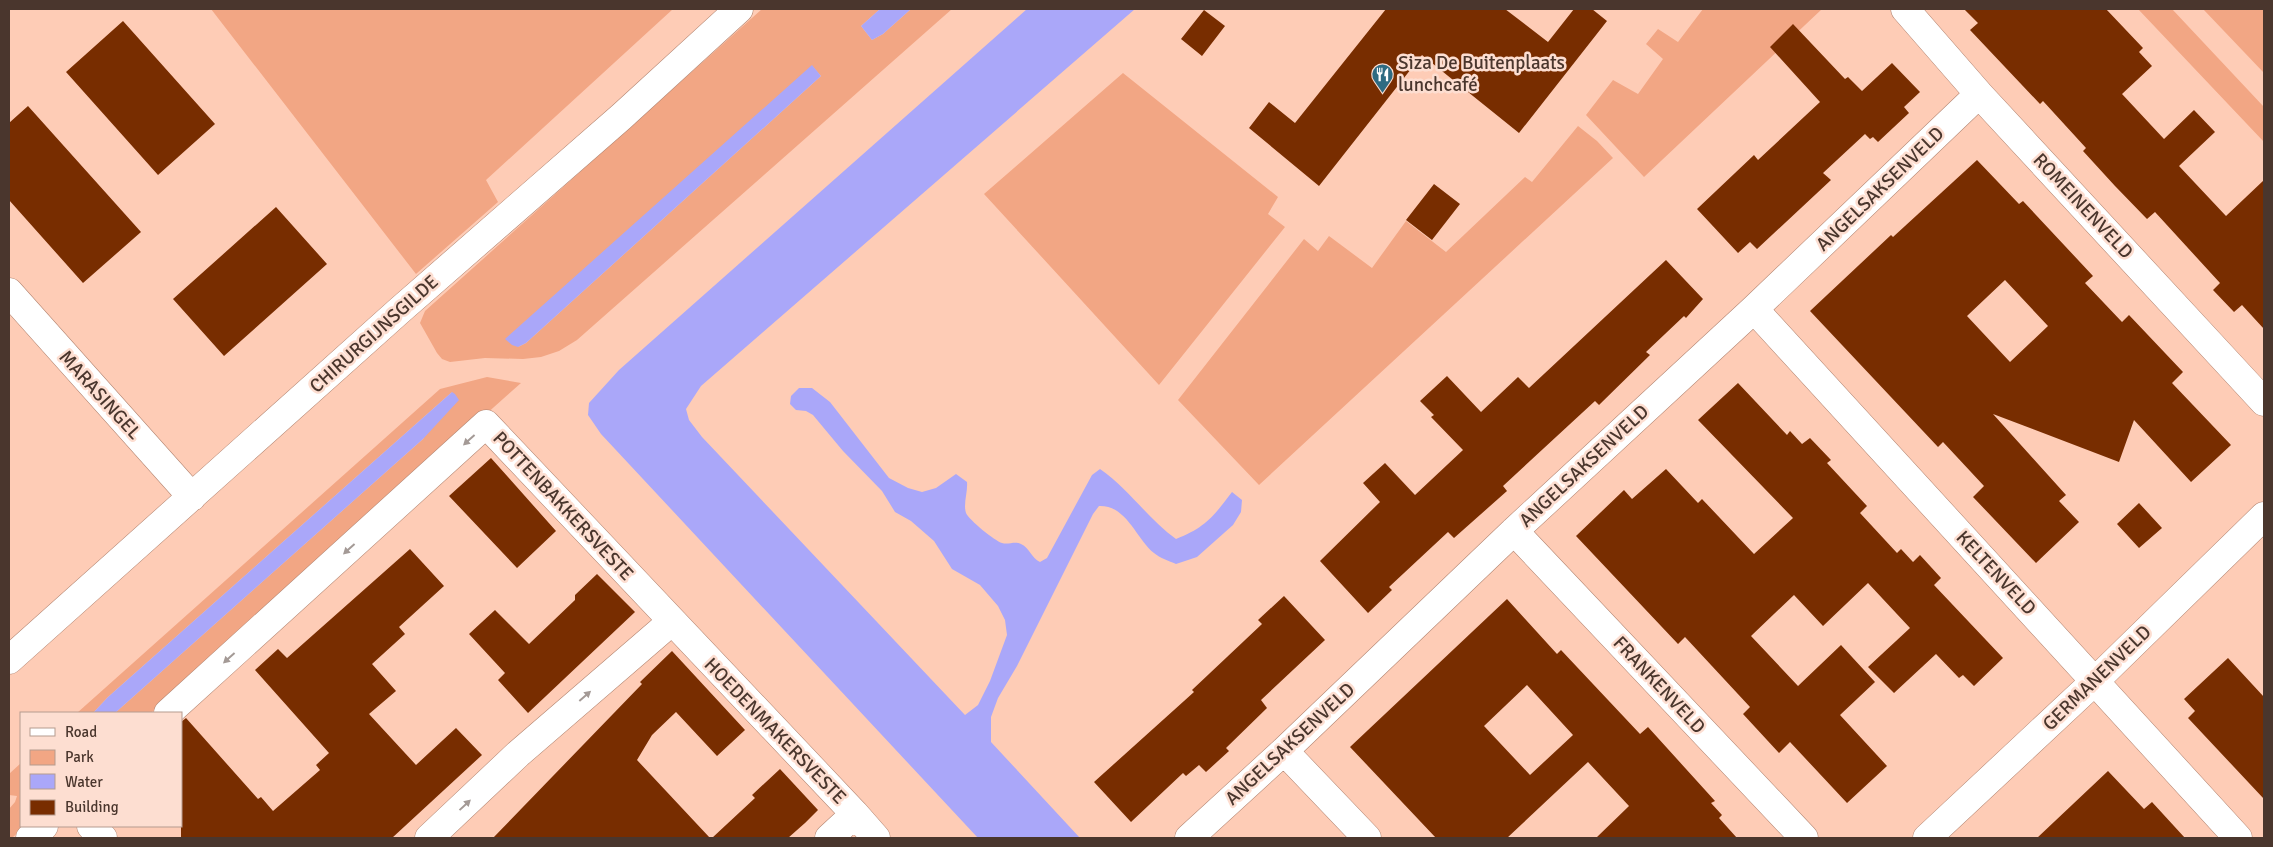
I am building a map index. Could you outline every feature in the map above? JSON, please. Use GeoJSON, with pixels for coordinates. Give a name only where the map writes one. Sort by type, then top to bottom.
{"type":"FeatureCollection","features":[{"type":"Feature","properties":{"kind":"street","name":"CHIRURGIJNSGILDE"},"geometry":{"type":"LineString","coordinates":[[9,660],[400,310],[621,117],[739,9]]}},
{"type":"Feature","properties":{"kind":"street","name":"ROMEINENVELD"},"geometry":{"type":"LineString","coordinates":[[1905,9],[1980,94],[2264,402]]}},
{"type":"Feature","properties":{"kind":"street","name":"ANGELSAKSENVELD"},"geometry":{"type":"LineString","coordinates":[[1189,838],[1284,751],[1514,531],[1754,309],[1980,94]]}},
{"type":"Feature","properties":{"kind":"street","name":"MARASINGEL"},"geometry":{"type":"LineString","coordinates":[[9,292],[192,497]]}},
{"type":"Feature","properties":{"kind":"street","name":"KELTENVELD"},"geometry":{"type":"LineString","coordinates":[[1754,309],[2238,838]]}},
{"type":"Feature","properties":{"kind":"street","name":"POTTENBAKKERSVESTE"},"geometry":{"type":"LineString","coordinates":[[169,712],[486,424],[671,622]]}},
{"type":"Feature","properties":{"kind":"street","name":"GERMANENVELD"},"geometry":{"type":"LineString","coordinates":[[1927,838],[2095,681],[2264,516]]}},
{"type":"Feature","properties":{"kind":"street","name":"FRANKENVELD"},"geometry":{"type":"LineString","coordinates":[[1514,531],[1804,838]]}},
{"type":"Feature","properties":{"kind":"street"},"geometry":{"type":"LineString","coordinates":[[429,838],[518,754],[671,622]]}},
{"type":"Feature","properties":{"kind":"street","name":"HOEDENMAKERSVESTE"},"geometry":{"type":"LineString","coordinates":[[671,622],[854,814],[829,838]]}},
{"type":"Feature","properties":{"kind":"street"},"geometry":{"type":"LineString","coordinates":[[1284,751],[1367,838]]}},
{"type":"Feature","properties":{"kind":"street"},"geometry":{"type":"LineString","coordinates":[[854,814],[876,838]]}},
{"type":"Feature","properties":{"kind":"street"},"geometry":{"type":"LineString","coordinates":[[30,838],[43,827]]}},
{"type":"Feature","properties":{"kind":"street"},"geometry":{"type":"LineString","coordinates":[[92,827],[103,838]]}},
{"type":"Feature","properties":{"kind":"green space"},"geometry":{"type":"Polygon","coordinates":[[[211,9],[673,9],[486,180],[498,202],[416,274],[211,9]]]}},
{"type":"Feature","properties":{"kind":"green space"},"geometry":{"type":"Polygon","coordinates":[[[762,9],[880,9],[861,26],[872,40],[883,34],[911,9],[952,9],[577,340],[559,351],[541,357],[523,359],[485,358],[450,362],[442,359],[437,353],[420,323],[425,311],[762,9]],[[812,66],[518,347],[526,343],[821,76],[812,66]]]}},
{"type":"Feature","properties":{"kind":"green space"},"geometry":{"type":"Polygon","coordinates":[[[1703,9],[1822,9],[1644,177],[1586,115],[1613,80],[1638,94],[1663,59],[1646,44],[1658,29],[1678,42],[1703,9]]]}},
{"type":"Feature","properties":{"kind":"green space"},"geometry":{"type":"Polygon","coordinates":[[[2138,9],[2172,9],[2264,107],[2264,142],[2138,9]]]}},
{"type":"Feature","properties":{"kind":"green space"},"geometry":{"type":"Polygon","coordinates":[[[2203,9],[2264,9],[2264,73],[2203,9]]]}},
{"type":"Feature","properties":{"kind":"green space"},"geometry":{"type":"Polygon","coordinates":[[[1123,73],[1278,197],[1268,214],[1285,227],[1159,385],[984,194],[1123,73]]]}},
{"type":"Feature","properties":{"kind":"green space"},"geometry":{"type":"Polygon","coordinates":[[[1578,126],[1597,141],[1613,158],[1259,485],[1178,400],[1304,239],[1318,251],[1329,236],[1372,268],[1406,221],[1446,252],[1525,177],[1532,182],[1578,126]]]}},
{"type":"Feature","properties":{"kind":"green space"},"geometry":{"type":"Polygon","coordinates":[[[487,377],[521,383],[152,712],[116,712],[423,439],[452,392],[108,697],[94,712],[78,712],[440,389],[487,377]]]}},
{"type":"Feature","properties":{"kind":"green space"},"geometry":{"type":"Polygon","coordinates":[[[20,764],[20,827],[24,827],[12,838],[9,838],[9,809],[17,796],[9,795],[9,774],[20,764]]]}},
{"type":"Feature","properties":{"kind":"water"},"geometry":{"type":"Polygon","coordinates":[[[880,9],[911,9],[883,34],[872,40],[861,26],[880,9]]]}},
{"type":"Feature","properties":{"kind":"water"},"geometry":{"type":"Polygon","coordinates":[[[1027,9],[1135,9],[701,386],[686,409],[689,420],[702,437],[965,715],[978,705],[990,681],[1007,635],[1005,620],[998,606],[980,585],[952,569],[934,541],[911,521],[895,512],[882,491],[843,451],[813,415],[806,411],[796,410],[790,404],[791,396],[799,388],[812,388],[830,402],[889,478],[908,488],[922,492],[936,488],[956,474],[967,482],[965,509],[972,520],[999,541],[1019,543],[1024,546],[1040,562],[1047,558],[1092,475],[1100,469],[1176,539],[1195,530],[1208,520],[1232,492],[1242,500],[1241,512],[1233,525],[1197,557],[1176,564],[1154,553],[1117,511],[1109,507],[1099,506],[1093,514],[1017,666],[998,698],[991,717],[991,742],[1080,838],[978,838],[601,434],[588,415],[589,403],[619,370],[1027,9]]]}},
{"type":"Feature","properties":{"kind":"water"},"geometry":{"type":"Polygon","coordinates":[[[812,65],[821,76],[526,343],[518,347],[505,339],[812,65]]]}},
{"type":"Feature","properties":{"kind":"water"},"geometry":{"type":"Polygon","coordinates":[[[452,392],[455,394],[459,400],[423,439],[116,712],[94,712],[108,697],[452,392]]]}},
{"type":"Feature","properties":{"kind":"building"},"geometry":{"type":"Polygon","coordinates":[[[1386,9],[1505,9],[1548,42],[1574,9],[1592,9],[1607,21],[1519,133],[1422,55],[1319,186],[1249,128],[1269,102],[1295,123],[1386,9]]]}},
{"type":"Feature","properties":{"kind":"building"},"geometry":{"type":"Polygon","coordinates":[[[1964,9],[2106,9],[2143,48],[2139,52],[2152,66],[2122,94],[2164,139],[2194,110],[2215,132],[2179,166],[2226,216],[2264,180],[2264,329],[2242,305],[2234,312],[2213,290],[2220,283],[2155,212],[2147,219],[2115,186],[2083,151],[2086,148],[2043,101],[2040,104],[1970,30],[1978,23],[1964,9]]]}},
{"type":"Feature","properties":{"kind":"building"},"geometry":{"type":"Polygon","coordinates":[[[1204,10],[1225,26],[1202,56],[1181,39],[1204,10]]]}},
{"type":"Feature","properties":{"kind":"building"},"geometry":{"type":"Polygon","coordinates":[[[123,21],[215,124],[158,175],[66,72],[123,21]]]}},
{"type":"Feature","properties":{"kind":"building"},"geometry":{"type":"Polygon","coordinates":[[[1793,24],[1845,79],[1848,77],[1862,91],[1892,63],[1920,92],[1904,107],[1909,113],[1878,142],[1873,137],[1870,139],[1865,134],[1823,173],[1831,180],[1757,249],[1750,242],[1738,253],[1697,209],[1754,155],[1758,160],[1820,102],[1770,47],[1793,24]]]}},
{"type":"Feature","properties":{"kind":"building"},"geometry":{"type":"Polygon","coordinates":[[[28,106],[141,232],[83,283],[9,200],[9,123],[28,106]]]}},
{"type":"Feature","properties":{"kind":"building"},"geometry":{"type":"Polygon","coordinates":[[[1977,160],[2019,204],[2023,201],[2093,276],[2085,283],[2122,322],[2129,315],[2183,372],[2172,383],[2231,445],[2191,482],[2134,420],[2119,462],[1993,414],[2066,495],[2059,501],[2079,522],[2036,563],[1973,497],[1984,486],[1943,442],[1938,447],[1810,311],[1891,235],[1893,237],[1977,160]],[[2005,280],[1967,316],[2010,362],[2048,326],[2005,280]]]}},
{"type":"Feature","properties":{"kind":"building"},"geometry":{"type":"Polygon","coordinates":[[[1434,184],[1460,204],[1432,240],[1406,220],[1434,184]]]}},
{"type":"Feature","properties":{"kind":"building"},"geometry":{"type":"Polygon","coordinates":[[[276,207],[327,264],[224,356],[173,299],[276,207]]]}},
{"type":"Feature","properties":{"kind":"building"},"geometry":{"type":"Polygon","coordinates":[[[1666,260],[1703,299],[1686,318],[1684,316],[1646,352],[1650,355],[1599,405],[1595,401],[1503,486],[1507,491],[1454,538],[1448,532],[1389,587],[1392,590],[1368,613],[1320,561],[1380,502],[1363,483],[1385,463],[1415,495],[1463,450],[1431,417],[1434,415],[1420,401],[1447,376],[1481,412],[1518,377],[1529,388],[1666,260]]]}},
{"type":"Feature","properties":{"kind":"building"},"geometry":{"type":"Polygon","coordinates":[[[1738,383],[1787,435],[1790,431],[1802,444],[1810,438],[1831,460],[1827,463],[1867,506],[1860,513],[1897,553],[1901,549],[1913,562],[1920,555],[1941,578],[1934,585],[2003,658],[1974,686],[1963,675],[1959,678],[1936,654],[1894,693],[1868,667],[1910,628],[1868,583],[1823,626],[1794,595],[1751,636],[1798,686],[1841,645],[1875,682],[1840,715],[1887,766],[1847,803],[1790,742],[1779,753],[1743,714],[1750,707],[1685,637],[1678,644],[1576,536],[1624,490],[1632,499],[1666,469],[1698,503],[1702,499],[1754,554],[1793,518],[1698,420],[1738,383]]]}},
{"type":"Feature","properties":{"kind":"building"},"geometry":{"type":"Polygon","coordinates":[[[491,458],[556,531],[517,568],[449,496],[491,458]]]}},
{"type":"Feature","properties":{"kind":"building"},"geometry":{"type":"Polygon","coordinates":[[[2139,503],[2162,528],[2139,548],[2117,524],[2139,503]]]}},
{"type":"Feature","properties":{"kind":"building"},"geometry":{"type":"Polygon","coordinates":[[[410,549],[444,586],[399,627],[405,634],[372,664],[396,691],[369,714],[416,765],[456,728],[482,755],[392,838],[181,838],[182,721],[186,718],[258,799],[261,797],[273,811],[320,770],[316,765],[329,753],[255,670],[278,649],[287,658],[410,549]]]}},
{"type":"Feature","properties":{"kind":"building"},"geometry":{"type":"Polygon","coordinates":[[[597,574],[635,612],[528,713],[498,680],[505,673],[469,634],[495,610],[529,644],[575,600],[575,595],[597,574]]]}},
{"type":"Feature","properties":{"kind":"building"},"geometry":{"type":"Polygon","coordinates":[[[1284,596],[1325,640],[1261,700],[1267,708],[1226,748],[1229,751],[1206,772],[1199,765],[1186,776],[1183,773],[1131,822],[1094,782],[1194,692],[1192,690],[1262,624],[1258,620],[1284,596]]]}},
{"type":"Feature","properties":{"kind":"building"},"geometry":{"type":"Polygon","coordinates":[[[1507,599],[1557,654],[1561,650],[1640,734],[1648,727],[1715,801],[1711,803],[1722,815],[1719,818],[1737,838],[1596,838],[1629,806],[1588,762],[1507,838],[1436,838],[1350,747],[1507,599]],[[1527,685],[1484,726],[1530,775],[1573,735],[1527,685]]]}},
{"type":"Feature","properties":{"kind":"building"},"geometry":{"type":"Polygon","coordinates":[[[672,651],[745,730],[717,756],[676,712],[652,735],[637,760],[710,838],[493,838],[642,684],[640,682],[672,651]]]}},
{"type":"Feature","properties":{"kind":"building"},"geometry":{"type":"Polygon","coordinates":[[[2228,658],[2264,697],[2264,799],[2188,718],[2195,711],[2184,699],[2228,658]]]}},
{"type":"Feature","properties":{"kind":"building"},"geometry":{"type":"Polygon","coordinates":[[[780,769],[818,810],[788,838],[712,838],[755,798],[752,795],[780,769]]]}},
{"type":"Feature","properties":{"kind":"building"},"geometry":{"type":"Polygon","coordinates":[[[2108,771],[2144,809],[2152,802],[2185,838],[2037,838],[2108,771]]]}},
{"type":"Feature","properties":{"kind":"place","name":"Siza De Buitenplaats lunchcafé"},"geometry":{"type":"Point","coordinates":[1382,93]}}]}
